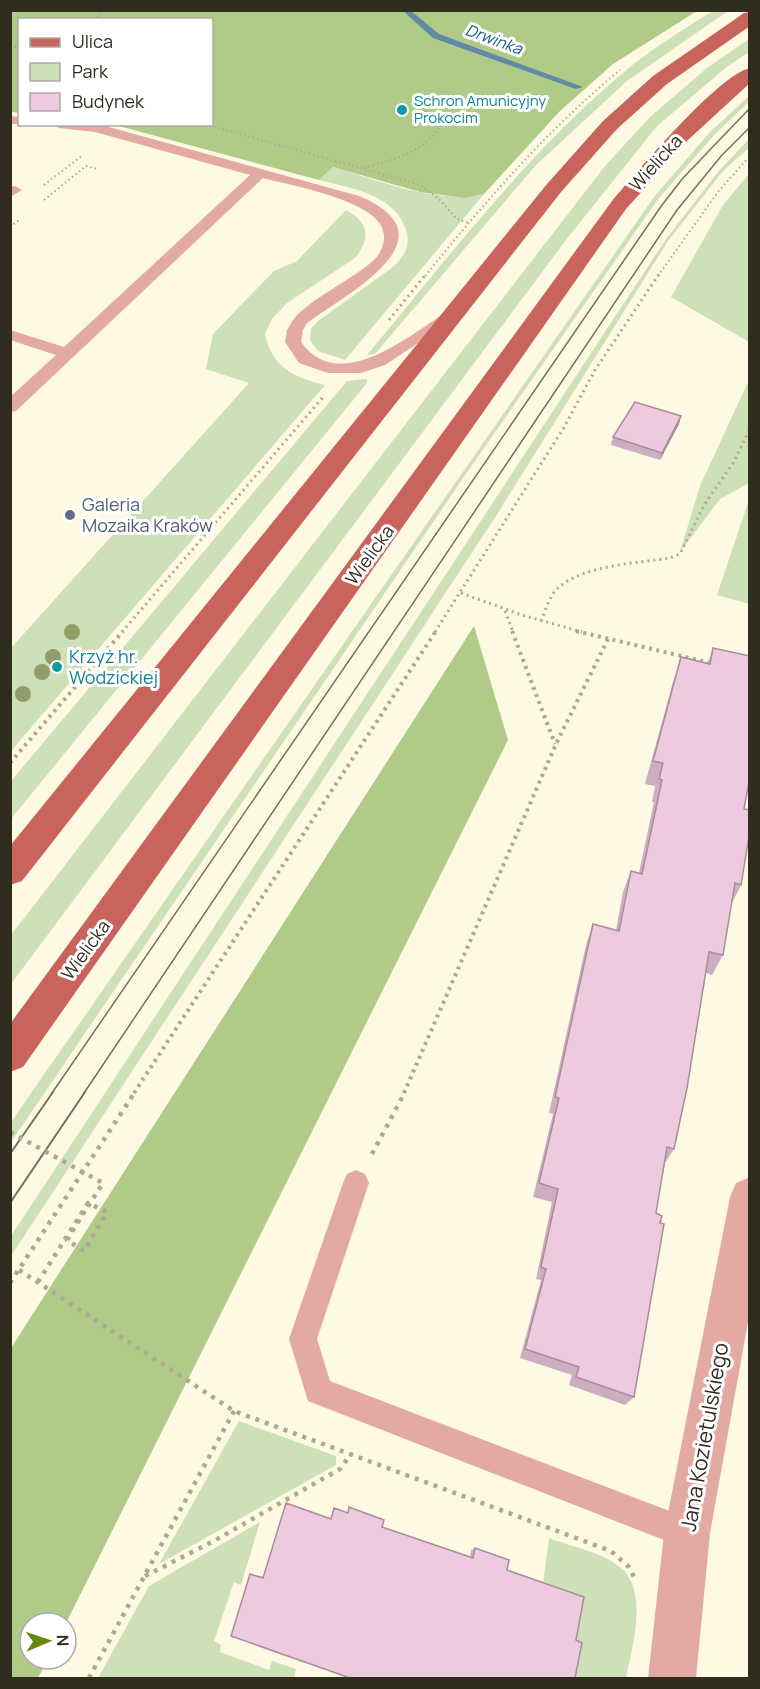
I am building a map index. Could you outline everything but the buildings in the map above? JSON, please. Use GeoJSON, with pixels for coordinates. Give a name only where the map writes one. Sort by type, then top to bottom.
{"type":"FeatureCollection","features":[{"type":"Feature","properties":{"kind":"main road"},"geometry":{"type":"LineString","coordinates":[[10,871],[554,188],[610,125],[660,80],[750,17]]}},
{"type":"Feature","properties":{"kind":"main road","name":"Wielicka"},"geometry":{"type":"LineString","coordinates":[[10,1055],[619,205],[676,139],[720,97],[750,73]]}},
{"type":"Feature","properties":{"kind":"street","name":"Jana Kozietulskiego"},"geometry":{"type":"LineString","coordinates":[[672,1678],[687,1533],[750,1197]]}},
{"type":"Feature","properties":{"kind":"lane"},"geometry":{"type":"LineString","coordinates":[[78,126],[96,128],[362,202],[380,212],[393,234],[391,250],[382,261],[301,320],[295,330],[293,342],[305,359],[328,368],[361,368],[379,361],[454,314]]}},
{"type":"Feature","properties":{"kind":"lane"},"geometry":{"type":"LineString","coordinates":[[10,407],[259,174]]}},
{"type":"Feature","properties":{"kind":"lane"},"geometry":{"type":"LineString","coordinates":[[10,335],[68,354]]}},
{"type":"Feature","properties":{"kind":"lane"},"geometry":{"type":"LineString","coordinates":[[356,1184],[303,1339],[318,1391],[687,1533]]}},
{"type":"Feature","properties":{"kind":"path"},"geometry":{"type":"LineString","coordinates":[[363,169],[411,151],[428,142],[438,131],[439,126],[435,118],[414,102]]}},
{"type":"Feature","properties":{"kind":"path"},"geometry":{"type":"LineString","coordinates":[[10,1283],[461,593],[563,429],[595,370],[635,308],[717,193],[750,156]]}},
{"type":"Feature","properties":{"kind":"path"},"geometry":{"type":"LineString","coordinates":[[36,206],[86,166],[98,169]]}},
{"type":"Feature","properties":{"kind":"path"},"geometry":{"type":"LineString","coordinates":[[10,227],[19,220]]}},
{"type":"Feature","properties":{"kind":"path"},"geometry":{"type":"LineString","coordinates":[[541,621],[556,591],[563,584],[603,569],[670,558],[680,554],[704,505],[733,463],[750,429]]}},
{"type":"Feature","properties":{"kind":"path"},"geometry":{"type":"LineString","coordinates":[[461,593],[505,612],[717,664]]}},
{"type":"Feature","properties":{"kind":"path"},"geometry":{"type":"LineString","coordinates":[[505,612],[556,744]]}},
{"type":"Feature","properties":{"kind":"path"},"geometry":{"type":"LineString","coordinates":[[356,1184],[400,1102],[556,744],[608,639]]}},
{"type":"Feature","properties":{"kind":"path"},"geometry":{"type":"LineString","coordinates":[[10,1132],[103,1183],[86,1211],[67,1240],[84,1251],[107,1212],[88,1203],[38,1282]]}},
{"type":"Feature","properties":{"kind":"path"},"geometry":{"type":"LineString","coordinates":[[19,1270],[234,1411],[611,1551],[629,1567],[638,1586]]}},
{"type":"Feature","properties":{"kind":"path"},"geometry":{"type":"LineString","coordinates":[[89,1678],[234,1411]]}},
{"type":"Feature","properties":{"kind":"path"},"geometry":{"type":"LineString","coordinates":[[144,1576],[212,1542],[340,1469],[351,1454]]}},
{"type":"Feature","properties":{"kind":"green space"},"geometry":{"type":"Polygon","coordinates":[[[11,10],[697,10],[613,64],[560,111],[484,194],[465,198],[420,192],[333,167],[319,180],[119,126],[213,126],[213,18],[18,18],[18,113],[11,112],[11,10]]]}},
{"type":"Feature","properties":{"kind":"green space"},"geometry":{"type":"Polygon","coordinates":[[[714,10],[728,11],[627,81],[536,165],[375,354],[367,355],[458,244],[554,137],[635,63],[714,10]]]}},
{"type":"Feature","properties":{"kind":"green space"},"geometry":{"type":"Polygon","coordinates":[[[749,39],[749,52],[728,66],[657,126],[566,240],[11,984],[11,935],[605,166],[650,117],[707,68],[749,39]]]}},
{"type":"Feature","properties":{"kind":"green space"},"geometry":{"type":"Polygon","coordinates":[[[749,96],[749,102],[715,134],[659,198],[468,471],[11,1142],[11,1122],[654,197],[710,132],[749,96]]]}},
{"type":"Feature","properties":{"kind":"green space"},"geometry":{"type":"Polygon","coordinates":[[[749,139],[749,148],[723,171],[668,241],[496,516],[11,1256],[11,1236],[666,239],[718,172],[749,139]]]}},
{"type":"Feature","properties":{"kind":"green space"},"geometry":{"type":"Polygon","coordinates":[[[333,167],[427,194],[465,196],[484,194],[345,360],[318,351],[310,340],[311,329],[318,321],[393,267],[406,251],[408,241],[400,218],[382,200],[357,190],[319,180],[333,167]]]}},
{"type":"Feature","properties":{"kind":"green space"},"geometry":{"type":"Polygon","coordinates":[[[749,174],[749,342],[671,297],[723,205],[749,174]]]}},
{"type":"Feature","properties":{"kind":"green space"},"geometry":{"type":"Polygon","coordinates":[[[346,210],[363,225],[365,237],[360,251],[355,258],[287,303],[272,319],[265,334],[273,355],[286,369],[325,385],[11,751],[11,648],[249,383],[206,369],[213,334],[274,271],[297,261],[346,210]]]}},
{"type":"Feature","properties":{"kind":"green space"},"geometry":{"type":"Polygon","coordinates":[[[365,379],[367,383],[11,819],[11,781],[347,381],[365,379]]]}},
{"type":"Feature","properties":{"kind":"green space"},"geometry":{"type":"Polygon","coordinates":[[[749,380],[749,483],[720,499],[680,552],[700,486],[749,380]]]}},
{"type":"Feature","properties":{"kind":"green space"},"geometry":{"type":"Polygon","coordinates":[[[749,500],[749,604],[717,595],[749,500]]]}},
{"type":"Feature","properties":{"kind":"green space"},"geometry":{"type":"Polygon","coordinates":[[[474,626],[508,740],[72,1611],[18,1611],[18,1671],[42,1671],[38,1678],[11,1678],[11,1348],[474,626]]]}},
{"type":"Feature","properties":{"kind":"green space"},"geometry":{"type":"Polygon","coordinates":[[[239,1421],[336,1456],[336,1465],[159,1564],[239,1421]]]}},
{"type":"Feature","properties":{"kind":"green space"},"geometry":{"type":"Polygon","coordinates":[[[260,1522],[241,1585],[234,1582],[214,1641],[221,1645],[220,1652],[269,1670],[272,1661],[296,1669],[294,1677],[298,1678],[98,1678],[149,1586],[260,1522]]]}},
{"type":"Feature","properties":{"kind":"green space"},"geometry":{"type":"Polygon","coordinates":[[[549,1538],[587,1550],[614,1562],[630,1578],[634,1591],[636,1621],[626,1678],[576,1678],[581,1646],[575,1642],[543,1584],[549,1538]]]}},
{"type":"Feature","properties":{"kind":"waterway","name":"Drwinka"},"geometry":{"type":"LineString","coordinates":[[405,10],[436,36],[579,87]]}},
{"type":"Feature","properties":{"kind":"tram line"},"geometry":{"type":"LineString","coordinates":[[52,1093],[662,205],[683,178],[750,108]]}},
{"type":"Feature","properties":{"kind":"tram line"},"geometry":{"type":"LineString","coordinates":[[84,1093],[677,210],[722,155],[750,127]]}},
{"type":"Feature","properties":{"kind":"tram line"},"geometry":{"type":"LineString","coordinates":[[10,1154],[53,1092]]}},
{"type":"Feature","properties":{"kind":"tram line"},"geometry":{"type":"LineString","coordinates":[[10,1203],[85,1092]]}},
{"type":"Feature","properties":{"kind":"place","name":"Schron Amunicyjny Prokocim"},"geometry":{"type":"Point","coordinates":[402,110]}},
{"type":"Feature","properties":{"kind":"place","name":"Galeria Mozaika Kraków"},"geometry":{"type":"Point","coordinates":[70,515]}},
{"type":"Feature","properties":{"kind":"place","name":"Krzyż hr. Wodzickiej"},"geometry":{"type":"Point","coordinates":[57,667]}}]}
